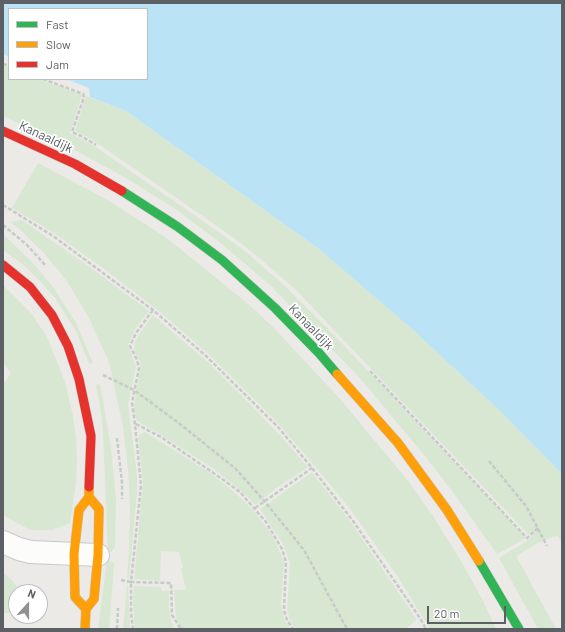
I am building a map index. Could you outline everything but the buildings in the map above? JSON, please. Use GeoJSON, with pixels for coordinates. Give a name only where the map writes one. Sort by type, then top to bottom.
{"type":"FeatureCollection","features":[{"type":"Feature","properties":{"kind":"main road","name":"Kanaaldijk"},"geometry":{"type":"LineString","coordinates":[[3,132],[75,164],[130,195],[178,227],[222,260],[274,308],[319,353],[398,443],[447,510],[489,576],[519,629]]}},
{"type":"Feature","properties":{"kind":"main road"},"geometry":{"type":"LineString","coordinates":[[3,265],[30,287],[52,315],[68,346],[79,378],[91,436],[89,497],[79,510],[74,554],[75,597],[86,609]]}},
{"type":"Feature","properties":{"kind":"main road"},"geometry":{"type":"LineString","coordinates":[[85,629],[86,609],[94,599],[98,555],[99,509],[89,497]]}},
{"type":"Feature","properties":{"kind":"street"},"geometry":{"type":"LineString","coordinates":[[3,542],[19,549],[31,552],[98,555]]}},
{"type":"Feature","properties":{"kind":"path"},"geometry":{"type":"LineString","coordinates":[[47,80],[83,94],[84,97],[73,130]]}},
{"type":"Feature","properties":{"kind":"path"},"geometry":{"type":"LineString","coordinates":[[3,205],[53,236],[153,310],[205,355],[278,427],[353,521],[426,629]]}},
{"type":"Feature","properties":{"kind":"path"},"geometry":{"type":"LineString","coordinates":[[133,629],[131,613],[131,582],[141,485],[132,403],[139,368],[130,346],[136,333],[153,310]]}},
{"type":"Feature","properties":{"kind":"path"},"geometry":{"type":"LineString","coordinates":[[79,378],[96,375],[105,376],[134,390],[180,424],[236,469],[304,550],[348,629]]}},
{"type":"Feature","properties":{"kind":"path"},"geometry":{"type":"LineString","coordinates":[[135,424],[160,437],[240,492],[266,522],[275,536],[286,562],[284,610],[287,620],[293,629]]}},
{"type":"Feature","properties":{"kind":"path"},"geometry":{"type":"LineString","coordinates":[[489,461],[526,506],[547,546]]}},
{"type":"Feature","properties":{"kind":"path"},"geometry":{"type":"LineString","coordinates":[[254,508],[265,502],[312,468]]}},
{"type":"Feature","properties":{"kind":"path"},"geometry":{"type":"LineString","coordinates":[[120,580],[131,582],[171,583],[172,615],[181,629]]}},
{"type":"Feature","properties":{"kind":"green space"},"geometry":{"type":"Polygon","coordinates":[[[3,66],[8,68],[8,80],[41,80],[82,95],[70,133],[94,146],[220,233],[246,252],[285,286],[333,334],[526,538],[497,554],[426,457],[359,377],[270,285],[218,241],[177,210],[126,178],[64,144],[3,116],[3,66]]]}},
{"type":"Feature","properties":{"kind":"green space"},"geometry":{"type":"Polygon","coordinates":[[[86,96],[126,111],[319,249],[412,329],[499,410],[562,474],[562,543],[558,536],[552,537],[538,543],[516,556],[556,629],[538,629],[499,558],[527,541],[533,535],[531,532],[528,534],[297,291],[263,261],[237,240],[132,167],[88,137],[75,131],[86,96]]]}},
{"type":"Feature","properties":{"kind":"green space"},"geometry":{"type":"Polygon","coordinates":[[[38,163],[111,202],[168,239],[247,303],[275,329],[342,401],[408,481],[433,516],[464,566],[496,629],[430,629],[398,577],[350,509],[275,420],[206,352],[159,311],[51,231],[12,208],[38,163]]]}},
{"type":"Feature","properties":{"kind":"green space"},"geometry":{"type":"Polygon","coordinates":[[[22,220],[149,311],[135,329],[128,346],[136,366],[128,404],[137,476],[137,492],[129,579],[127,579],[130,507],[128,470],[123,426],[109,362],[88,316],[66,280],[44,253],[10,222],[22,220]]]}},
{"type":"Feature","properties":{"kind":"green space"},"geometry":{"type":"Polygon","coordinates":[[[3,234],[30,260],[53,287],[76,323],[93,363],[89,364],[76,331],[55,298],[25,266],[3,250],[3,234]]]}},
{"type":"Feature","properties":{"kind":"green space"},"geometry":{"type":"Polygon","coordinates":[[[3,285],[31,313],[47,337],[65,382],[73,416],[77,459],[76,482],[70,523],[52,530],[30,530],[3,515],[3,381],[6,381],[11,373],[3,363],[3,285]]]}},
{"type":"Feature","properties":{"kind":"green space"},"geometry":{"type":"Polygon","coordinates":[[[153,315],[212,366],[277,432],[308,467],[275,489],[255,505],[245,494],[214,469],[137,420],[134,413],[134,406],[141,363],[134,351],[135,342],[153,315]]]}},
{"type":"Feature","properties":{"kind":"green space"},"geometry":{"type":"Polygon","coordinates":[[[100,384],[111,448],[116,499],[115,547],[111,552],[108,552],[103,432],[96,385],[100,384]]]}},
{"type":"Feature","properties":{"kind":"green space"},"geometry":{"type":"Polygon","coordinates":[[[145,432],[207,471],[232,490],[253,510],[270,532],[284,562],[281,604],[284,619],[290,629],[181,629],[176,618],[174,590],[186,590],[179,552],[161,551],[160,581],[134,579],[143,482],[138,437],[145,432]]]}},
{"type":"Feature","properties":{"kind":"green space"},"geometry":{"type":"Polygon","coordinates":[[[311,473],[350,521],[417,620],[407,627],[408,629],[296,629],[294,627],[287,609],[290,563],[283,544],[260,509],[311,473]]]}},
{"type":"Feature","properties":{"kind":"green space"},"geometry":{"type":"Polygon","coordinates":[[[107,560],[113,562],[114,565],[109,629],[98,629],[107,560]]]}},
{"type":"Feature","properties":{"kind":"green space"},"geometry":{"type":"Polygon","coordinates":[[[3,573],[15,584],[8,584],[8,613],[3,613],[3,573]]]}},
{"type":"Feature","properties":{"kind":"green space"},"geometry":{"type":"Polygon","coordinates":[[[127,585],[130,629],[123,629],[127,585]]]}},
{"type":"Feature","properties":{"kind":"green space"},"geometry":{"type":"Polygon","coordinates":[[[134,586],[161,587],[162,591],[169,590],[169,610],[174,629],[135,629],[133,604],[134,586]]]}},
{"type":"Feature","properties":{"kind":"water"},"geometry":{"type":"Polygon","coordinates":[[[3,3],[562,3],[562,474],[499,410],[412,329],[319,249],[126,111],[90,97],[89,88],[69,80],[148,80],[148,8],[8,8],[8,56],[3,54],[3,3]]]}},
{"type":"Feature","properties":{"kind":"traffic: fast"},"geometry":{"type":"LineString","coordinates":[[122,191],[178,227],[222,260],[275,308],[319,353],[337,374]]}},
{"type":"Feature","properties":{"kind":"traffic: fast"},"geometry":{"type":"LineString","coordinates":[[479,561],[519,629]]}},
{"type":"Feature","properties":{"kind":"traffic: slow"},"geometry":{"type":"LineString","coordinates":[[337,374],[398,443],[447,510],[479,561]]}},
{"type":"Feature","properties":{"kind":"traffic: slow"},"geometry":{"type":"LineString","coordinates":[[86,609],[75,597],[74,554],[79,510],[89,497],[89,487]]}},
{"type":"Feature","properties":{"kind":"traffic: slow"},"geometry":{"type":"LineString","coordinates":[[85,629],[86,609],[94,599],[98,555],[99,509],[89,497]]}},
{"type":"Feature","properties":{"kind":"traffic: jam"},"geometry":{"type":"LineString","coordinates":[[3,131],[75,164],[122,191]]}},
{"type":"Feature","properties":{"kind":"traffic: jam"},"geometry":{"type":"LineString","coordinates":[[3,265],[30,287],[52,315],[68,346],[79,379],[91,436],[89,487]]}}]}
